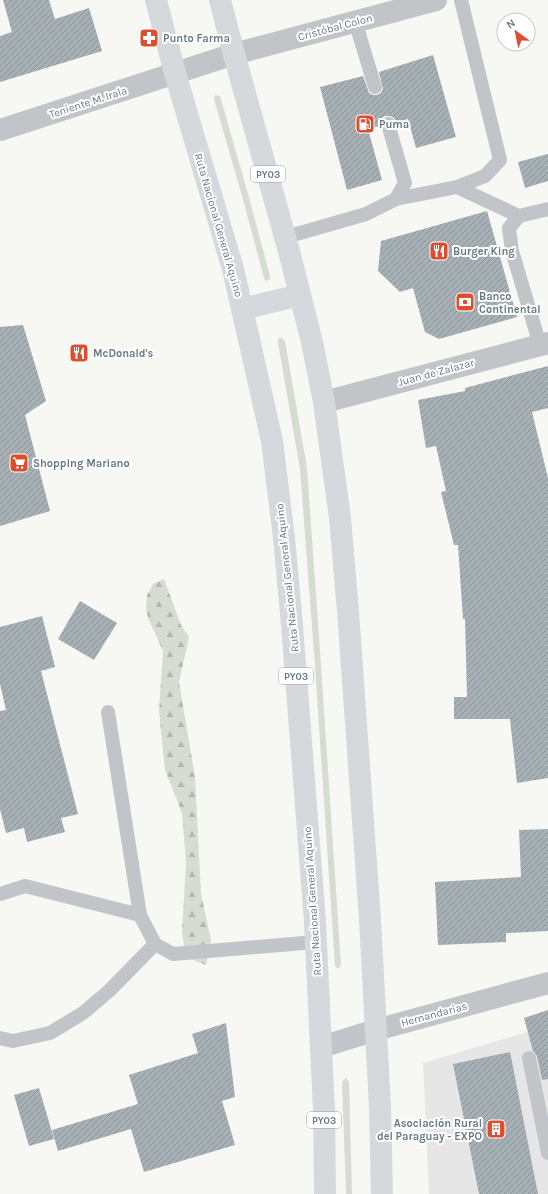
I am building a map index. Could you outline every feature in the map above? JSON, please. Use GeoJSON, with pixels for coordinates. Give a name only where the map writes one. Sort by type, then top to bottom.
{"type":"FeatureCollection","features":[{"type":"Feature","properties":{"kind":"highway","name":"Ruta Nacional General Aquino"},"geometry":{"type":"LineString","coordinates":[[156,0],[175,73],[233,269],[272,441],[292,625],[316,942],[324,1110],[325,1194]]}},
{"type":"Feature","properties":{"kind":"highway","name":"PY03"},"geometry":{"type":"LineString","coordinates":[[220,0],[286,237],[312,342],[324,402],[340,518],[369,911],[380,1107],[382,1194]]}},
{"type":"Feature","properties":{"kind":"highway"},"geometry":{"type":"LineString","coordinates":[[242,309],[300,295]]}},
{"type":"Feature","properties":{"kind":"street","name":"Cristóbal Colon"},"geometry":{"type":"LineString","coordinates":[[175,73],[234,54],[436,0]]}},
{"type":"Feature","properties":{"kind":"street","name":"Teniente M. Irala"},"geometry":{"type":"LineString","coordinates":[[0,130],[175,73]]}},
{"type":"Feature","properties":{"kind":"street","name":"Juan de Zalazar"},"geometry":{"type":"LineString","coordinates":[[324,402],[544,344]]}},
{"type":"Feature","properties":{"kind":"street","name":"Hernandarias"},"geometry":{"type":"LineString","coordinates":[[321,1047],[376,1030],[548,983]]}},
{"type":"Feature","properties":{"kind":"lane"},"geometry":{"type":"LineString","coordinates":[[286,237],[366,214],[396,199],[457,188],[485,176],[500,160],[461,0]]}},
{"type":"Feature","properties":{"kind":"lane"},"geometry":{"type":"LineString","coordinates":[[355,21],[375,88]]}},
{"type":"Feature","properties":{"kind":"lane"},"geometry":{"type":"LineString","coordinates":[[388,124],[405,183],[396,199]]}},
{"type":"Feature","properties":{"kind":"lane"},"geometry":{"type":"LineString","coordinates":[[457,188],[519,216]]}},
{"type":"Feature","properties":{"kind":"lane"},"geometry":{"type":"LineString","coordinates":[[544,344],[512,251],[509,228],[519,216],[548,209]]}},
{"type":"Feature","properties":{"kind":"lane"},"geometry":{"type":"LineString","coordinates":[[108,712],[140,915],[155,944],[173,954],[316,942]]}},
{"type":"Feature","properties":{"kind":"lane"},"geometry":{"type":"LineString","coordinates":[[0,894],[25,886],[140,915]]}},
{"type":"Feature","properties":{"kind":"lane"},"geometry":{"type":"LineString","coordinates":[[0,1038],[13,1040],[50,1033],[82,1013],[110,990],[155,944]]}},
{"type":"Feature","properties":{"kind":"lane"},"geometry":{"type":"LineString","coordinates":[[529,1058],[547,1144]]}},
{"type":"Feature","properties":{"kind":"shaded area","name":"Asociación Rural del Paraguay - EXPO"},"geometry":{"type":"Polygon","coordinates":[[[548,1026],[548,1194],[429,1194],[423,1063],[548,1026]]]}},
{"type":"Feature","properties":{"kind":"green space"},"geometry":{"type":"Polygon","coordinates":[[[215,95],[220,96],[250,201],[270,276],[270,279],[267,281],[264,278],[214,99],[215,95]]]}},
{"type":"Feature","properties":{"kind":"green space"},"geometry":{"type":"Polygon","coordinates":[[[279,338],[282,338],[285,341],[307,468],[341,965],[339,968],[335,966],[300,469],[278,343],[279,338]]]}},
{"type":"Feature","properties":{"kind":"green space"},"geometry":{"type":"Polygon","coordinates":[[[164,579],[181,625],[189,637],[179,682],[195,777],[201,894],[211,940],[206,965],[186,957],[182,933],[186,862],[182,813],[165,770],[159,711],[163,651],[148,618],[146,606],[147,595],[153,584],[164,579]]]}},
{"type":"Feature","properties":{"kind":"green space"},"geometry":{"type":"Polygon","coordinates":[[[345,1078],[349,1082],[352,1194],[346,1194],[342,1082],[345,1078]]]}},
{"type":"Feature","properties":{"kind":"building"},"geometry":{"type":"Polygon","coordinates":[[[3,0],[49,0],[55,19],[89,8],[102,51],[0,82],[0,36],[12,32],[3,0]]]}},
{"type":"Feature","properties":{"kind":"building"},"geometry":{"type":"Polygon","coordinates":[[[433,55],[456,137],[416,148],[408,119],[396,122],[394,118],[385,116],[380,122],[380,126],[368,129],[382,180],[347,190],[320,87],[363,76],[369,93],[377,95],[381,93],[383,89],[379,72],[433,55]]]}},
{"type":"Feature","properties":{"kind":"building"},"geometry":{"type":"Polygon","coordinates":[[[548,154],[548,181],[525,188],[518,162],[548,154]]]}},
{"type":"Feature","properties":{"kind":"building"},"geometry":{"type":"Polygon","coordinates":[[[487,211],[517,317],[439,339],[425,332],[413,288],[400,292],[378,271],[381,241],[487,211]]]}},
{"type":"Feature","properties":{"kind":"building","name":"Shopping Mariano"},"geometry":{"type":"Polygon","coordinates":[[[23,325],[46,401],[25,415],[50,511],[0,526],[0,327],[23,325]]]}},
{"type":"Feature","properties":{"kind":"building"},"geometry":{"type":"Polygon","coordinates":[[[548,366],[548,408],[532,412],[548,478],[548,778],[517,783],[510,719],[454,719],[454,697],[467,697],[465,619],[463,619],[458,545],[454,545],[441,492],[446,491],[436,446],[426,448],[418,400],[465,391],[465,388],[548,366]]]}},
{"type":"Feature","properties":{"kind":"building"},"geometry":{"type":"Polygon","coordinates":[[[80,601],[117,623],[94,660],[58,639],[80,601]]]}},
{"type":"Feature","properties":{"kind":"building"},"geometry":{"type":"Polygon","coordinates":[[[42,616],[55,667],[41,671],[78,814],[61,818],[65,832],[27,842],[24,828],[6,833],[0,809],[0,711],[6,710],[0,684],[0,627],[42,616]]]}},
{"type":"Feature","properties":{"kind":"building"},"geometry":{"type":"Polygon","coordinates":[[[548,829],[548,931],[506,933],[506,942],[438,945],[435,882],[521,877],[519,830],[548,829]]]}},
{"type":"Feature","properties":{"kind":"building"},"geometry":{"type":"Polygon","coordinates":[[[548,1010],[548,1079],[542,1080],[537,1056],[533,1051],[524,1018],[548,1010]]]}},
{"type":"Feature","properties":{"kind":"building"},"geometry":{"type":"Polygon","coordinates":[[[226,1023],[235,1097],[222,1101],[235,1145],[144,1172],[131,1129],[58,1151],[52,1130],[138,1104],[129,1075],[198,1053],[192,1034],[226,1023]]]}},
{"type":"Feature","properties":{"kind":"building","name":"Asociación Rural del Paraguay - EXPO"},"geometry":{"type":"Polygon","coordinates":[[[510,1052],[538,1194],[479,1194],[453,1064],[510,1052]]]}},
{"type":"Feature","properties":{"kind":"building"},"geometry":{"type":"Polygon","coordinates":[[[39,1088],[54,1139],[29,1146],[14,1095],[39,1088]]]}},
{"type":"Feature","properties":{"kind":"place","name":"Punto Farma"},"geometry":{"type":"Point","coordinates":[149,38]}},
{"type":"Feature","properties":{"kind":"place","name":"Puma"},"geometry":{"type":"Point","coordinates":[365,124]}},
{"type":"Feature","properties":{"kind":"place","name":"Burger King"},"geometry":{"type":"Point","coordinates":[439,251]}},
{"type":"Feature","properties":{"kind":"place","name":"Banco Continental"},"geometry":{"type":"Point","coordinates":[465,302]}},
{"type":"Feature","properties":{"kind":"place","name":"McDonald's"},"geometry":{"type":"Point","coordinates":[79,353]}},
{"type":"Feature","properties":{"kind":"place","name":"Shopping Mariano"},"geometry":{"type":"Point","coordinates":[19,463]}},
{"type":"Feature","properties":{"kind":"place","name":"Asociación Rural del Paraguay - EXPO"},"geometry":{"type":"Point","coordinates":[496,1129]}}]}
